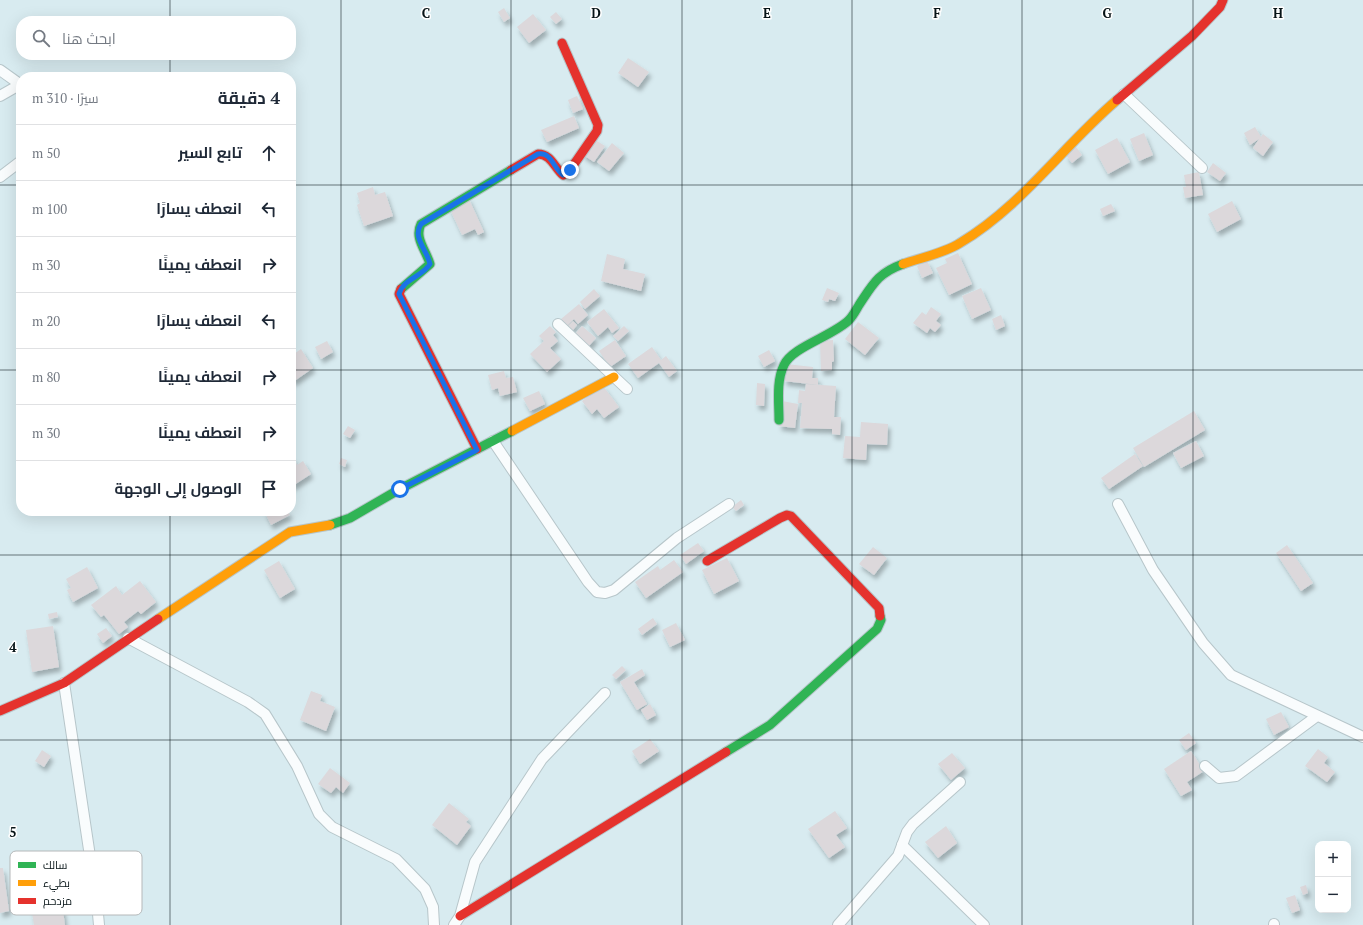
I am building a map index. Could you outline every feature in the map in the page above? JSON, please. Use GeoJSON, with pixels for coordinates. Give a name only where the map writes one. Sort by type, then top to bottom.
{"type":"FeatureCollection","features":[{"type":"Feature","properties":{"kind":"street"},"geometry":{"type":"LineString","coordinates":[[779,420],[779,387],[784,366],[789,356],[829,334],[849,320],[876,279],[893,268],[959,244],[1010,207],[1068,146],[1124,94],[1192,36],[1220,7],[1223,0]]}},
{"type":"Feature","properties":{"kind":"street"},"geometry":{"type":"LineString","coordinates":[[477,450],[399,294],[406,282],[427,269],[430,264],[418,237],[417,231],[421,224],[538,154],[544,153],[548,155],[556,168],[563,175],[570,170],[597,131],[598,125],[562,42]]}},
{"type":"Feature","properties":{"kind":"street"},"geometry":{"type":"LineString","coordinates":[[0,70],[16,81]]}},
{"type":"Feature","properties":{"kind":"street"},"geometry":{"type":"LineString","coordinates":[[0,96],[16,87]]}},
{"type":"Feature","properties":{"kind":"street"},"geometry":{"type":"LineString","coordinates":[[1124,94],[1202,168]]}},
{"type":"Feature","properties":{"kind":"street"},"geometry":{"type":"LineString","coordinates":[[0,177],[16,164]]}},
{"type":"Feature","properties":{"kind":"street"},"geometry":{"type":"LineString","coordinates":[[558,324],[627,389]]}},
{"type":"Feature","properties":{"kind":"street"},"geometry":{"type":"LineString","coordinates":[[0,711],[64,683],[128,638],[290,532],[326,526],[350,518],[400,489],[614,377]]}},
{"type":"Feature","properties":{"kind":"street"},"geometry":{"type":"LineString","coordinates":[[493,441],[588,582],[597,592],[605,593],[614,590],[677,538],[729,504]]}},
{"type":"Feature","properties":{"kind":"street"},"geometry":{"type":"LineString","coordinates":[[1118,504],[1153,570],[1204,643],[1231,675],[1363,737]]}},
{"type":"Feature","properties":{"kind":"street"},"geometry":{"type":"LineString","coordinates":[[460,916],[770,725],[877,629],[881,620],[879,608],[791,516],[787,515],[780,518],[707,561]]}},
{"type":"Feature","properties":{"kind":"street"},"geometry":{"type":"LineString","coordinates":[[128,638],[248,702],[265,714],[297,766],[319,814],[332,827],[396,859],[425,889],[433,907],[434,925]]}},
{"type":"Feature","properties":{"kind":"street"},"geometry":{"type":"LineString","coordinates":[[64,683],[89,851]]}},
{"type":"Feature","properties":{"kind":"street"},"geometry":{"type":"LineString","coordinates":[[454,925],[460,916],[474,862],[542,759],[605,693]]}},
{"type":"Feature","properties":{"kind":"street"},"geometry":{"type":"LineString","coordinates":[[1205,766],[1219,778],[1236,776],[1317,716]]}},
{"type":"Feature","properties":{"kind":"street"},"geometry":{"type":"LineString","coordinates":[[838,925],[893,861],[907,832],[913,824],[960,782]]}},
{"type":"Feature","properties":{"kind":"street"},"geometry":{"type":"LineString","coordinates":[[902,845],[984,925]]}},
{"type":"Feature","properties":{"kind":"street"},"geometry":{"type":"LineString","coordinates":[[98,915],[99,925]]}},
{"type":"Feature","properties":{"kind":"building"},"geometry":{"type":"Polygon","coordinates":[[[504,8],[510,18],[504,22],[498,12],[504,8]]]}},
{"type":"Feature","properties":{"kind":"building"},"geometry":{"type":"Polygon","coordinates":[[[556,12],[562,19],[556,24],[550,17],[556,12]]]}},
{"type":"Feature","properties":{"kind":"building"},"geometry":{"type":"Polygon","coordinates":[[[533,14],[546,30],[529,43],[517,27],[533,14]]]}},
{"type":"Feature","properties":{"kind":"building"},"geometry":{"type":"Polygon","coordinates":[[[628,58],[649,72],[638,87],[618,73],[628,58]]]}},
{"type":"Feature","properties":{"kind":"building"},"geometry":{"type":"Polygon","coordinates":[[[577,96],[583,109],[573,113],[568,100],[577,96]]]}},
{"type":"Feature","properties":{"kind":"building"},"geometry":{"type":"Polygon","coordinates":[[[574,116],[579,128],[547,142],[541,130],[574,116]]]}},
{"type":"Feature","properties":{"kind":"building"},"geometry":{"type":"Polygon","coordinates":[[[1255,127],[1261,137],[1263,134],[1273,142],[1263,156],[1253,148],[1259,139],[1250,145],[1244,133],[1255,127]]]}},
{"type":"Feature","properties":{"kind":"building"},"geometry":{"type":"Polygon","coordinates":[[[1144,133],[1153,155],[1139,161],[1130,139],[1144,133]]]}},
{"type":"Feature","properties":{"kind":"building"},"geometry":{"type":"Polygon","coordinates":[[[592,138],[605,146],[594,162],[582,154],[592,138]]]}},
{"type":"Feature","properties":{"kind":"building"},"geometry":{"type":"Polygon","coordinates":[[[1117,138],[1130,162],[1108,174],[1095,150],[1117,138]]]}},
{"type":"Feature","properties":{"kind":"building"},"geometry":{"type":"Polygon","coordinates":[[[612,143],[624,153],[609,171],[597,162],[612,143]]]}},
{"type":"Feature","properties":{"kind":"building"},"geometry":{"type":"Polygon","coordinates":[[[1076,147],[1082,155],[1072,163],[1066,155],[1076,147]]]}},
{"type":"Feature","properties":{"kind":"building"},"geometry":{"type":"Polygon","coordinates":[[[1213,163],[1226,173],[1220,181],[1207,172],[1213,163]]]}},
{"type":"Feature","properties":{"kind":"building"},"geometry":{"type":"Polygon","coordinates":[[[1199,172],[1203,195],[1185,198],[1183,187],[1186,187],[1184,175],[1199,172]]]}},
{"type":"Feature","properties":{"kind":"building"},"geometry":{"type":"Polygon","coordinates":[[[373,187],[375,195],[385,192],[393,216],[364,226],[357,205],[360,203],[357,193],[373,187]]]}},
{"type":"Feature","properties":{"kind":"building"},"geometry":{"type":"Polygon","coordinates":[[[468,197],[484,232],[478,235],[475,229],[462,235],[449,207],[468,197]]]}},
{"type":"Feature","properties":{"kind":"building"},"geometry":{"type":"Polygon","coordinates":[[[1232,201],[1241,219],[1217,232],[1208,214],[1232,201]]]}},
{"type":"Feature","properties":{"kind":"building"},"geometry":{"type":"Polygon","coordinates":[[[1111,204],[1115,211],[1103,216],[1100,209],[1111,204]]]}},
{"type":"Feature","properties":{"kind":"building"},"geometry":{"type":"Polygon","coordinates":[[[958,253],[972,284],[949,295],[936,268],[947,263],[945,259],[958,253]]]}},
{"type":"Feature","properties":{"kind":"building"},"geometry":{"type":"Polygon","coordinates":[[[607,254],[625,259],[623,269],[645,274],[641,291],[601,281],[607,254]]]}},
{"type":"Feature","properties":{"kind":"building"},"geometry":{"type":"Polygon","coordinates":[[[927,261],[933,273],[922,278],[917,266],[927,261]]]}},
{"type":"Feature","properties":{"kind":"building"},"geometry":{"type":"Polygon","coordinates":[[[827,288],[839,293],[835,301],[829,299],[828,302],[822,300],[827,288]]]}},
{"type":"Feature","properties":{"kind":"building"},"geometry":{"type":"Polygon","coordinates":[[[981,288],[991,310],[972,319],[962,296],[981,288]]]}},
{"type":"Feature","properties":{"kind":"building"},"geometry":{"type":"Polygon","coordinates":[[[594,289],[600,296],[585,309],[580,302],[594,289]]]}},
{"type":"Feature","properties":{"kind":"building"},"geometry":{"type":"Polygon","coordinates":[[[579,304],[588,315],[578,324],[574,319],[567,326],[561,319],[579,304]]]}},
{"type":"Feature","properties":{"kind":"building"},"geometry":{"type":"Polygon","coordinates":[[[931,307],[941,314],[936,321],[941,325],[935,332],[930,328],[927,333],[913,323],[922,312],[926,315],[931,307]]]}},
{"type":"Feature","properties":{"kind":"building"},"geometry":{"type":"Polygon","coordinates":[[[604,309],[619,328],[612,333],[608,327],[598,336],[587,322],[604,309]]]}},
{"type":"Feature","properties":{"kind":"building"},"geometry":{"type":"Polygon","coordinates":[[[1001,315],[1005,326],[996,330],[992,319],[1001,315]]]}},
{"type":"Feature","properties":{"kind":"building"},"geometry":{"type":"Polygon","coordinates":[[[573,321],[577,325],[573,330],[568,326],[573,321]]]}},
{"type":"Feature","properties":{"kind":"building"},"geometry":{"type":"Polygon","coordinates":[[[858,322],[879,338],[865,355],[845,339],[858,322]]]}},
{"type":"Feature","properties":{"kind":"building"},"geometry":{"type":"Polygon","coordinates":[[[550,326],[556,332],[553,335],[558,341],[550,348],[561,359],[547,372],[530,354],[544,341],[539,336],[550,326]]]}},
{"type":"Feature","properties":{"kind":"building"},"geometry":{"type":"Polygon","coordinates":[[[582,326],[596,338],[588,347],[574,335],[582,326]]]}},
{"type":"Feature","properties":{"kind":"building"},"geometry":{"type":"Polygon","coordinates":[[[624,326],[629,331],[618,341],[613,336],[624,326]]]}},
{"type":"Feature","properties":{"kind":"building"},"geometry":{"type":"Polygon","coordinates":[[[615,340],[626,356],[610,367],[599,351],[615,340]]]}},
{"type":"Feature","properties":{"kind":"building"},"geometry":{"type":"Polygon","coordinates":[[[833,340],[834,361],[832,362],[832,370],[821,371],[820,341],[833,340]]]}},
{"type":"Feature","properties":{"kind":"building"},"geometry":{"type":"Polygon","coordinates":[[[327,341],[333,352],[321,359],[315,347],[327,341]]]}},
{"type":"Feature","properties":{"kind":"building"},"geometry":{"type":"Polygon","coordinates":[[[652,347],[661,360],[666,356],[677,371],[669,377],[659,363],[638,378],[628,364],[652,347]]]}},
{"type":"Feature","properties":{"kind":"building"},"geometry":{"type":"Polygon","coordinates":[[[301,349],[313,368],[296,380],[296,352],[301,349]]]}},
{"type":"Feature","properties":{"kind":"building"},"geometry":{"type":"Polygon","coordinates":[[[769,350],[775,361],[764,367],[758,356],[769,350]]]}},
{"type":"Feature","properties":{"kind":"building"},"geometry":{"type":"Polygon","coordinates":[[[786,364],[813,367],[812,378],[818,378],[818,385],[784,381],[786,364]]]}},
{"type":"Feature","properties":{"kind":"building"},"geometry":{"type":"Polygon","coordinates":[[[504,371],[506,378],[513,377],[517,392],[500,396],[498,388],[492,390],[488,375],[504,371]]]}},
{"type":"Feature","properties":{"kind":"building"},"geometry":{"type":"Polygon","coordinates":[[[757,383],[765,384],[764,406],[756,405],[757,383]]]}},
{"type":"Feature","properties":{"kind":"building"},"geometry":{"type":"Polygon","coordinates":[[[806,384],[836,386],[834,417],[841,417],[840,435],[832,434],[832,429],[800,428],[802,403],[798,403],[799,390],[805,391],[806,384]]]}},
{"type":"Feature","properties":{"kind":"building"},"geometry":{"type":"Polygon","coordinates":[[[603,386],[619,407],[604,418],[597,409],[592,414],[582,401],[603,386]]]}},
{"type":"Feature","properties":{"kind":"building"},"geometry":{"type":"Polygon","coordinates":[[[539,391],[545,404],[530,411],[523,398],[539,391]]]}},
{"type":"Feature","properties":{"kind":"building"},"geometry":{"type":"Polygon","coordinates":[[[782,401],[798,404],[795,428],[779,426],[782,401]]]}},
{"type":"Feature","properties":{"kind":"building"},"geometry":{"type":"Polygon","coordinates":[[[1194,411],[1205,430],[1144,467],[1133,448],[1194,411]]]}},
{"type":"Feature","properties":{"kind":"building"},"geometry":{"type":"Polygon","coordinates":[[[861,422],[888,424],[887,445],[867,444],[866,460],[843,458],[845,436],[860,437],[861,422]]]}},
{"type":"Feature","properties":{"kind":"building"},"geometry":{"type":"Polygon","coordinates":[[[348,426],[355,430],[350,438],[343,434],[348,426]]]}},
{"type":"Feature","properties":{"kind":"building"},"geometry":{"type":"Polygon","coordinates":[[[1196,441],[1204,456],[1181,468],[1173,453],[1196,441]]]}},
{"type":"Feature","properties":{"kind":"building"},"geometry":{"type":"Polygon","coordinates":[[[1135,454],[1143,466],[1109,489],[1101,478],[1135,454]]]}},
{"type":"Feature","properties":{"kind":"building"},"geometry":{"type":"Polygon","coordinates":[[[341,458],[347,460],[345,467],[339,464],[341,458]]]}},
{"type":"Feature","properties":{"kind":"building"},"geometry":{"type":"Polygon","coordinates":[[[303,461],[311,474],[296,484],[296,463],[297,465],[303,461]]]}},
{"type":"Feature","properties":{"kind":"building"},"geometry":{"type":"Polygon","coordinates":[[[741,500],[744,505],[736,511],[732,507],[741,500]]]}},
{"type":"Feature","properties":{"kind":"building"},"geometry":{"type":"Polygon","coordinates":[[[266,516],[288,516],[271,525],[266,516]]]}},
{"type":"Feature","properties":{"kind":"building"},"geometry":{"type":"Polygon","coordinates":[[[698,543],[704,551],[686,564],[680,555],[698,543]]]}},
{"type":"Feature","properties":{"kind":"building"},"geometry":{"type":"Polygon","coordinates":[[[1287,545],[1313,583],[1301,591],[1276,553],[1287,545]]]}},
{"type":"Feature","properties":{"kind":"building"},"geometry":{"type":"Polygon","coordinates":[[[873,547],[887,558],[874,575],[859,564],[873,547]]]}},
{"type":"Feature","properties":{"kind":"building"},"geometry":{"type":"Polygon","coordinates":[[[727,558],[739,581],[714,594],[702,570],[727,558]]]}},
{"type":"Feature","properties":{"kind":"building"},"geometry":{"type":"Polygon","coordinates":[[[674,560],[683,572],[646,598],[635,582],[658,566],[660,570],[674,560]]]}},
{"type":"Feature","properties":{"kind":"building"},"geometry":{"type":"Polygon","coordinates":[[[279,561],[295,589],[280,598],[264,570],[279,561]]]}},
{"type":"Feature","properties":{"kind":"building"},"geometry":{"type":"Polygon","coordinates":[[[87,567],[98,588],[73,602],[67,590],[71,588],[66,579],[87,567]]]}},
{"type":"Feature","properties":{"kind":"building"},"geometry":{"type":"Polygon","coordinates":[[[140,581],[156,602],[141,614],[138,611],[124,622],[128,627],[119,634],[104,615],[101,617],[91,605],[116,586],[122,595],[140,581]]]}},
{"type":"Feature","properties":{"kind":"building"},"geometry":{"type":"Polygon","coordinates":[[[57,612],[58,617],[49,619],[48,614],[57,612]]]}},
{"type":"Feature","properties":{"kind":"building"},"geometry":{"type":"Polygon","coordinates":[[[653,618],[657,624],[642,635],[638,629],[653,618]]]}},
{"type":"Feature","properties":{"kind":"building"},"geometry":{"type":"Polygon","coordinates":[[[676,623],[685,640],[670,647],[662,630],[676,623]]]}},
{"type":"Feature","properties":{"kind":"building"},"geometry":{"type":"Polygon","coordinates":[[[53,626],[59,667],[32,672],[26,630],[53,626]]]}},
{"type":"Feature","properties":{"kind":"building"},"geometry":{"type":"Polygon","coordinates":[[[106,628],[112,636],[103,643],[97,634],[106,628]]]}},
{"type":"Feature","properties":{"kind":"building"},"geometry":{"type":"Polygon","coordinates":[[[622,666],[626,670],[616,679],[612,675],[622,666]]]}},
{"type":"Feature","properties":{"kind":"building"},"geometry":{"type":"Polygon","coordinates":[[[642,669],[645,675],[634,682],[647,704],[637,710],[620,682],[642,669]]]}},
{"type":"Feature","properties":{"kind":"building"},"geometry":{"type":"Polygon","coordinates":[[[311,691],[322,695],[320,701],[335,707],[326,731],[300,720],[311,691]]]}},
{"type":"Feature","properties":{"kind":"building"},"geometry":{"type":"Polygon","coordinates":[[[650,704],[656,715],[647,720],[641,710],[650,704]]]}},
{"type":"Feature","properties":{"kind":"building"},"geometry":{"type":"Polygon","coordinates":[[[1281,712],[1289,727],[1274,735],[1266,719],[1281,712]]]}},
{"type":"Feature","properties":{"kind":"building"},"geometry":{"type":"Polygon","coordinates":[[[1189,733],[1196,743],[1186,750],[1179,740],[1189,733]]]}},
{"type":"Feature","properties":{"kind":"building"},"geometry":{"type":"Polygon","coordinates":[[[650,739],[659,751],[640,764],[632,751],[650,739]]]}},
{"type":"Feature","properties":{"kind":"building"},"geometry":{"type":"Polygon","coordinates":[[[1318,749],[1328,757],[1324,763],[1335,772],[1327,782],[1305,766],[1318,749]]]}},
{"type":"Feature","properties":{"kind":"building"},"geometry":{"type":"Polygon","coordinates":[[[42,750],[51,756],[44,767],[35,761],[42,750]]]}},
{"type":"Feature","properties":{"kind":"building"},"geometry":{"type":"Polygon","coordinates":[[[1191,751],[1204,771],[1187,782],[1192,790],[1181,796],[1164,769],[1191,751]]]}},
{"type":"Feature","properties":{"kind":"building"},"geometry":{"type":"Polygon","coordinates":[[[952,753],[965,768],[951,780],[938,764],[952,753]]]}},
{"type":"Feature","properties":{"kind":"building"},"geometry":{"type":"Polygon","coordinates":[[[330,768],[350,783],[343,793],[336,787],[331,793],[318,784],[330,768]]]}},
{"type":"Feature","properties":{"kind":"building"},"geometry":{"type":"Polygon","coordinates":[[[449,803],[469,819],[466,822],[471,826],[457,845],[432,825],[449,803]]]}},
{"type":"Feature","properties":{"kind":"building"},"geometry":{"type":"Polygon","coordinates":[[[835,811],[847,828],[836,835],[845,847],[829,858],[808,829],[835,811]]]}},
{"type":"Feature","properties":{"kind":"building"},"geometry":{"type":"Polygon","coordinates":[[[946,826],[957,843],[938,858],[925,842],[946,826]]]}},
{"type":"Feature","properties":{"kind":"building"},"geometry":{"type":"Polygon","coordinates":[[[0,868],[3,868],[9,911],[0,913],[0,868]]]}},
{"type":"Feature","properties":{"kind":"building"},"geometry":{"type":"Polygon","coordinates":[[[1306,885],[1308,893],[1303,895],[1300,887],[1306,885]]]}},
{"type":"Feature","properties":{"kind":"building"},"geometry":{"type":"Polygon","coordinates":[[[1295,895],[1300,910],[1292,913],[1286,898],[1295,895]]]}},
{"type":"Feature","properties":{"kind":"building"},"geometry":{"type":"Polygon","coordinates":[[[32,915],[64,915],[65,925],[34,925],[32,915]]]}},
{"type":"Feature","properties":{"kind":"traffic: fast"},"geometry":{"type":"LineString","coordinates":[[401,289],[430,264],[421,244],[419,234],[421,224],[511,170]]}},
{"type":"Feature","properties":{"kind":"traffic: fast"},"geometry":{"type":"LineString","coordinates":[[779,420],[778,392],[781,371],[788,359],[804,347],[842,326],[853,315],[868,291],[877,280],[888,271],[903,264]]}},
{"type":"Feature","properties":{"kind":"traffic: fast"},"geometry":{"type":"LineString","coordinates":[[330,525],[350,518],[400,489],[512,431]]}},
{"type":"Feature","properties":{"kind":"traffic: fast"},"geometry":{"type":"LineString","coordinates":[[726,752],[770,725],[877,629],[881,620],[880,616]]}},
{"type":"Feature","properties":{"kind":"traffic: slow"},"geometry":{"type":"LineString","coordinates":[[903,264],[954,247],[1003,212],[1117,100]]}},
{"type":"Feature","properties":{"kind":"traffic: slow"},"geometry":{"type":"LineString","coordinates":[[512,431],[614,377]]}},
{"type":"Feature","properties":{"kind":"traffic: slow"},"geometry":{"type":"LineString","coordinates":[[158,619],[290,532],[330,525]]}},
{"type":"Feature","properties":{"kind":"traffic: jam"},"geometry":{"type":"LineString","coordinates":[[1117,100],[1192,36],[1220,7],[1223,0]]}},
{"type":"Feature","properties":{"kind":"traffic: jam"},"geometry":{"type":"LineString","coordinates":[[511,170],[538,154],[546,156],[563,175],[570,170],[597,131],[598,125],[562,43]]}},
{"type":"Feature","properties":{"kind":"traffic: jam"},"geometry":{"type":"LineString","coordinates":[[401,289],[399,294],[477,449]]}},
{"type":"Feature","properties":{"kind":"traffic: jam"},"geometry":{"type":"LineString","coordinates":[[707,561],[780,518],[787,515],[791,516],[879,608],[880,616]]}},
{"type":"Feature","properties":{"kind":"traffic: jam"},"geometry":{"type":"LineString","coordinates":[[0,711],[64,683],[158,619]]}},
{"type":"Feature","properties":{"kind":"traffic: jam"},"geometry":{"type":"LineString","coordinates":[[460,916],[726,752]]}},
{"type":"Feature","properties":{"kind":"route"},"geometry":{"type":"LineString","coordinates":[[400,489],[477,450],[399,294],[401,288],[406,282],[427,269],[430,264],[429,258],[418,237],[418,227],[529,158],[538,154],[544,153],[548,155],[556,168],[563,175],[570,170]]}}]}
